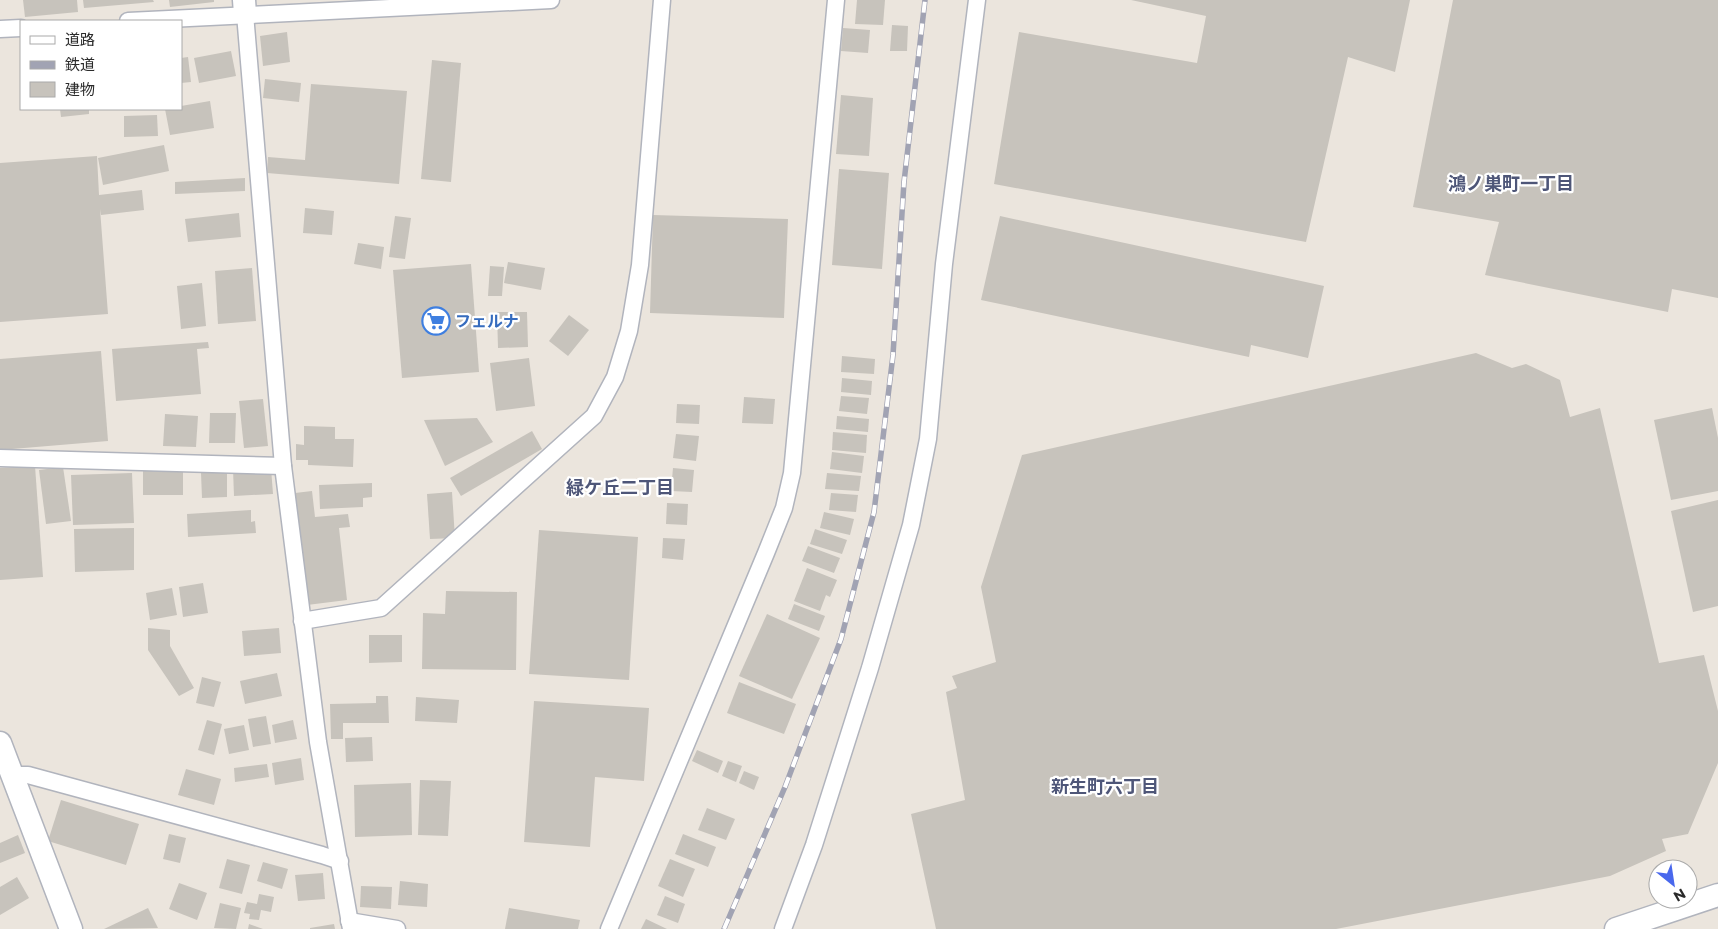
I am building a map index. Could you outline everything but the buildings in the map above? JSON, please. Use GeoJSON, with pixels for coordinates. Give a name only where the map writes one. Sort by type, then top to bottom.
{"type":"FeatureCollection","features":[{"type":"Feature","properties":{"kind":"street"},"geometry":{"type":"LineString","coordinates":[[136,20],[244,7],[551,0]]}},
{"type":"Feature","properties":{"kind":"street"},"geometry":{"type":"LineString","coordinates":[[302,621],[381,608],[594,416],[615,377],[629,331],[640,265],[662,0]]}},
{"type":"Feature","properties":{"kind":"street"},"geometry":{"type":"LineString","coordinates":[[609,929],[784,508],[792,473],[836,0]]}},
{"type":"Feature","properties":{"kind":"street"},"geometry":{"type":"LineString","coordinates":[[783,929],[817,836],[870,668],[911,525],[928,439],[944,264],[976,0]]}},
{"type":"Feature","properties":{"kind":"street"},"geometry":{"type":"LineString","coordinates":[[244,7],[284,466],[318,742],[350,925],[397,929]]}},
{"type":"Feature","properties":{"kind":"street"},"geometry":{"type":"LineString","coordinates":[[0,29],[20,28]]}},
{"type":"Feature","properties":{"kind":"street"},"geometry":{"type":"LineString","coordinates":[[0,458],[284,466]]}},
{"type":"Feature","properties":{"kind":"street"},"geometry":{"type":"LineString","coordinates":[[0,743],[70,929]]}},
{"type":"Feature","properties":{"kind":"street"},"geometry":{"type":"LineString","coordinates":[[12,775],[28,775],[340,861]]}},
{"type":"Feature","properties":{"kind":"street"},"geometry":{"type":"LineString","coordinates":[[1616,929],[1715,896]]}},
{"type":"Feature","properties":{"kind":"railway"},"geometry":{"type":"LineString","coordinates":[[724,929],[785,787],[841,639],[874,512],[893,355],[904,182],[925,0]]}},
{"type":"Feature","properties":{"kind":"place","name":"フェルナ"},"geometry":{"type":"Point","coordinates":[436,321]}},
{"type":"Feature","properties":{"kind":"district","name":"鴻ノ巣町一丁目"},"geometry":{"type":"Point","coordinates":[1511,184]}},
{"type":"Feature","properties":{"kind":"district","name":"緑ケ丘二丁目"},"geometry":{"type":"Point","coordinates":[620,488]}},
{"type":"Feature","properties":{"kind":"district","name":"新生町六丁目"},"geometry":{"type":"Point","coordinates":[1105,787]}}]}
